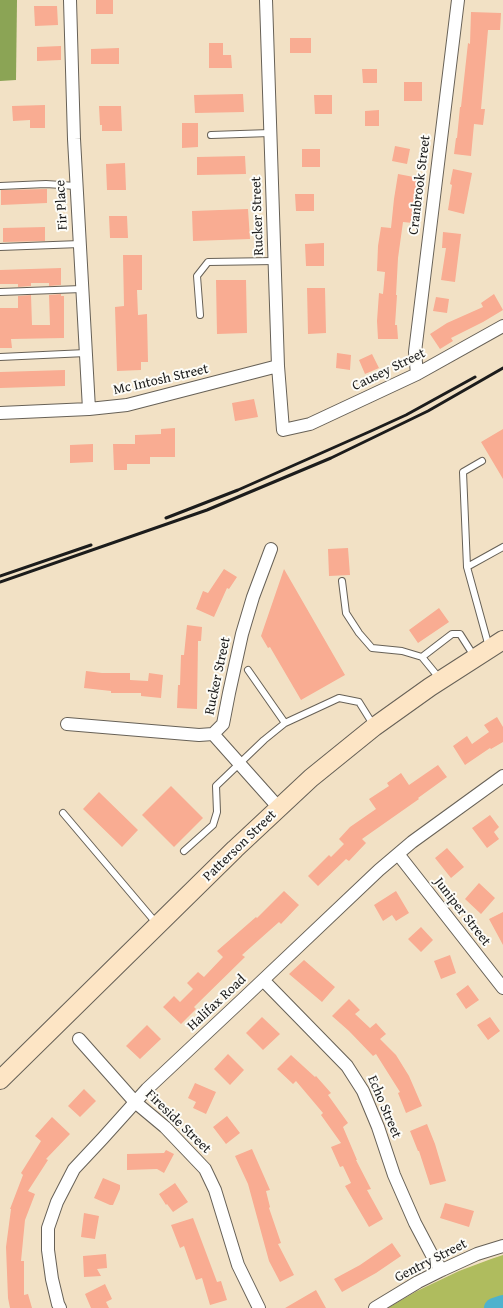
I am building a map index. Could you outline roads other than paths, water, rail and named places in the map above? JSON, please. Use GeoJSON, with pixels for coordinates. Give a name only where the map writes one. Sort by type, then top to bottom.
{"type":"FeatureCollection","features":[{"type":"Feature","properties":{"kind":"main road","name":"Patterson Street"},"geometry":{"type":"LineString","coordinates":[[0,1080],[235,849],[311,778],[374,727],[441,680],[489,649]]}},
{"type":"Feature","properties":{"kind":"street","name":"Fir Place"},"geometry":{"type":"LineString","coordinates":[[70,0],[76,186],[89,409]]}},
{"type":"Feature","properties":{"kind":"street","name":"Rucker Street"},"geometry":{"type":"LineString","coordinates":[[266,0],[278,366],[284,430]]}},
{"type":"Feature","properties":{"kind":"street","name":"Cranbrook Street"},"geometry":{"type":"LineString","coordinates":[[417,374],[415,352],[458,0]]}},
{"type":"Feature","properties":{"kind":"street","name":"Causey Street"},"geometry":{"type":"LineString","coordinates":[[284,430],[310,424],[417,374],[503,326]]}},
{"type":"Feature","properties":{"kind":"street","name":"Mc Intosh Street"},"geometry":{"type":"LineString","coordinates":[[0,413],[89,409],[127,405],[278,366]]}},
{"type":"Feature","properties":{"kind":"street","name":"Rucker Street"},"geometry":{"type":"LineString","coordinates":[[67,724],[199,735],[213,734],[223,724],[242,634],[253,597],[271,549]]}},
{"type":"Feature","properties":{"kind":"street"},"geometry":{"type":"LineString","coordinates":[[213,734],[279,808]]}},
{"type":"Feature","properties":{"kind":"street","name":"Halifax Road"},"geometry":{"type":"LineString","coordinates":[[60,1308],[52,1279],[48,1250],[48,1228],[57,1202],[74,1169],[147,1089],[379,870],[398,854],[503,776]]}},
{"type":"Feature","properties":{"kind":"street","name":"Juniper Street"},"geometry":{"type":"LineString","coordinates":[[398,854],[503,988]]}},
{"type":"Feature","properties":{"kind":"street","name":"Echo Street"},"geometry":{"type":"LineString","coordinates":[[264,980],[347,1066],[363,1092],[378,1127],[394,1175],[415,1224],[434,1259],[442,1270]]}},
{"type":"Feature","properties":{"kind":"street","name":"Fireside Street"},"geometry":{"type":"LineString","coordinates":[[79,1038],[135,1102],[165,1127],[205,1169],[216,1190],[238,1265],[259,1308]]}},
{"type":"Feature","properties":{"kind":"street","name":"Gentry Street"},"geometry":{"type":"LineString","coordinates":[[375,1308],[418,1282],[442,1270],[477,1254],[503,1246]]}},
{"type":"Feature","properties":{"kind":"lane"},"geometry":{"type":"LineString","coordinates":[[211,135],[270,132]]}},
{"type":"Feature","properties":{"kind":"lane"},"geometry":{"type":"LineString","coordinates":[[0,186],[46,184],[76,186]]}},
{"type":"Feature","properties":{"kind":"lane"},"geometry":{"type":"LineString","coordinates":[[0,247],[80,244]]}},
{"type":"Feature","properties":{"kind":"lane"},"geometry":{"type":"LineString","coordinates":[[200,316],[197,276],[208,262],[274,261]]}},
{"type":"Feature","properties":{"kind":"lane"},"geometry":{"type":"LineString","coordinates":[[0,292],[82,289]]}},
{"type":"Feature","properties":{"kind":"lane"},"geometry":{"type":"LineString","coordinates":[[0,357],[86,353]]}},
{"type":"Feature","properties":{"kind":"lane"},"geometry":{"type":"LineString","coordinates":[[482,461],[463,472],[467,567],[489,649]]}},
{"type":"Feature","properties":{"kind":"lane"},"geometry":{"type":"LineString","coordinates":[[467,567],[503,547]]}},
{"type":"Feature","properties":{"kind":"lane"},"geometry":{"type":"LineString","coordinates":[[342,581],[346,613],[372,648],[402,651],[422,657],[441,680]]}},
{"type":"Feature","properties":{"kind":"lane"},"geometry":{"type":"LineString","coordinates":[[422,657],[452,634],[460,634],[489,649]]}},
{"type":"Feature","properties":{"kind":"lane"},"geometry":{"type":"LineString","coordinates":[[248,670],[285,723]]}},
{"type":"Feature","properties":{"kind":"lane"},"geometry":{"type":"LineString","coordinates":[[184,851],[212,825],[217,812],[216,786],[264,740],[285,723],[339,698],[359,702],[374,727]]}},
{"type":"Feature","properties":{"kind":"lane"},"geometry":{"type":"LineString","coordinates":[[63,813],[158,925]]}},
{"type":"Feature","properties":{"kind":"waterway"},"geometry":{"type":"LineString","coordinates":[[494,1308],[503,1305]]}},
{"type":"Feature","properties":{"kind":"railway"},"geometry":{"type":"LineString","coordinates":[[0,582],[207,510],[331,458],[428,411],[503,368]]}},
{"type":"Feature","properties":{"kind":"railway"},"geometry":{"type":"LineString","coordinates":[[166,518],[238,490],[371,431],[406,415],[475,377]]}},
{"type":"Feature","properties":{"kind":"railway"},"geometry":{"type":"LineString","coordinates":[[0,576],[91,545]]}}]}
